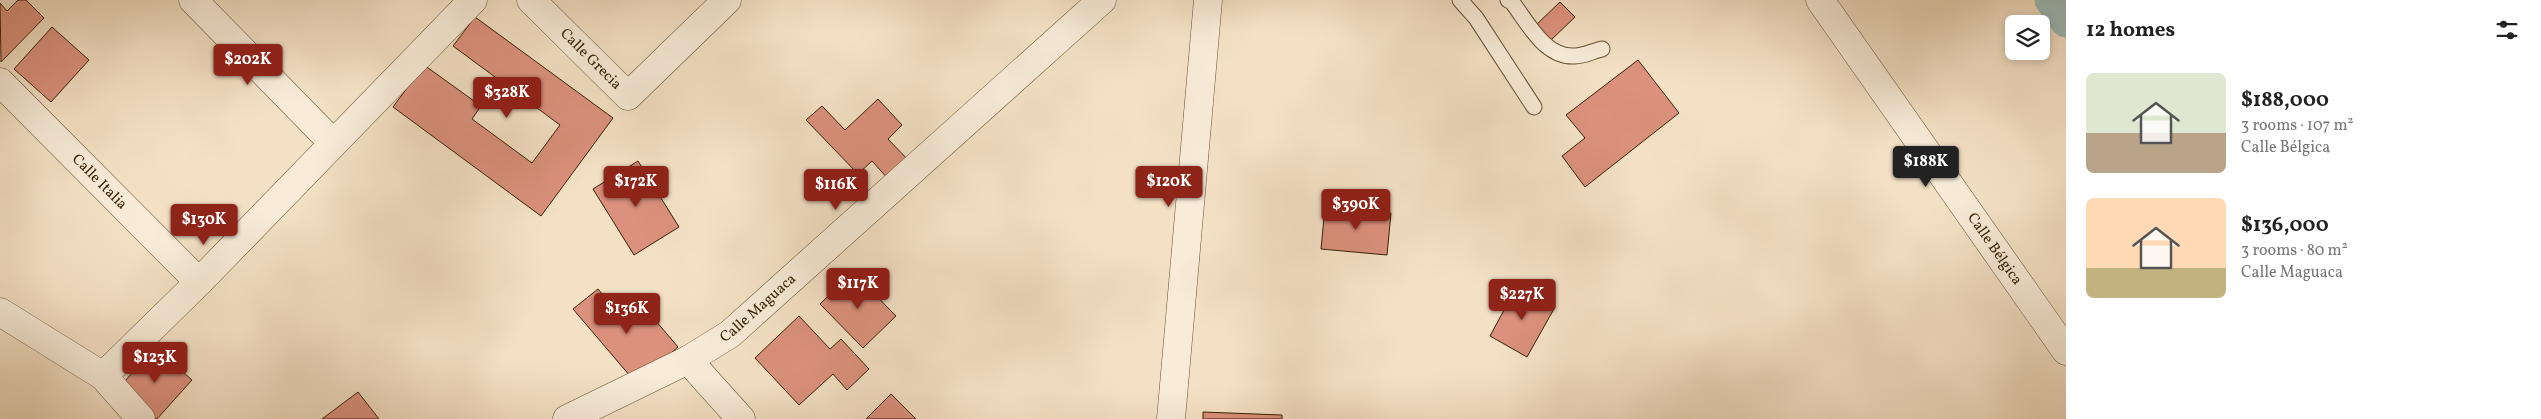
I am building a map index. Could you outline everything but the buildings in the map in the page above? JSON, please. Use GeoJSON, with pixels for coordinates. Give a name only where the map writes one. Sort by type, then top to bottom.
{"type":"FeatureCollection","features":[{"type":"Feature","properties":{"kind":"street"},"geometry":{"type":"LineString","coordinates":[[193,0],[333,143]]}},
{"type":"Feature","properties":{"kind":"street"},"geometry":{"type":"LineString","coordinates":[[103,376],[199,282],[474,0]]}},
{"type":"Feature","properties":{"kind":"street","name":"Calle Grecia"},"geometry":{"type":"LineString","coordinates":[[531,0],[628,96],[727,0]]}},
{"type":"Feature","properties":{"kind":"street","name":"Calle Maguaca"},"geometry":{"type":"LineString","coordinates":[[567,419],[688,360],[730,334],[1102,0]]}},
{"type":"Feature","properties":{"kind":"street"},"geometry":{"type":"LineString","coordinates":[[1171,419],[1208,0]]}},
{"type":"Feature","properties":{"kind":"street","name":"Calle Bélgica"},"geometry":{"type":"LineString","coordinates":[[1820,0],[2066,351]]}},
{"type":"Feature","properties":{"kind":"street","name":"Calle Italia"},"geometry":{"type":"LineString","coordinates":[[0,82],[199,282]]}},
{"type":"Feature","properties":{"kind":"street"},"geometry":{"type":"LineString","coordinates":[[0,312],[103,376],[141,419]]}},
{"type":"Feature","properties":{"kind":"street"},"geometry":{"type":"LineString","coordinates":[[688,360],[741,419]]}},
{"type":"Feature","properties":{"kind":"lane"},"geometry":{"type":"LineString","coordinates":[[1460,0],[1476,18],[1534,107]]}},
{"type":"Feature","properties":{"kind":"lane"},"geometry":{"type":"LineString","coordinates":[[1508,0],[1512,2],[1546,47],[1558,54],[1576,56],[1602,49]]}},
{"type":"Feature","properties":{"kind":"waterway"},"geometry":{"type":"LineString","coordinates":[[2050,0],[2066,22]]}}]}
